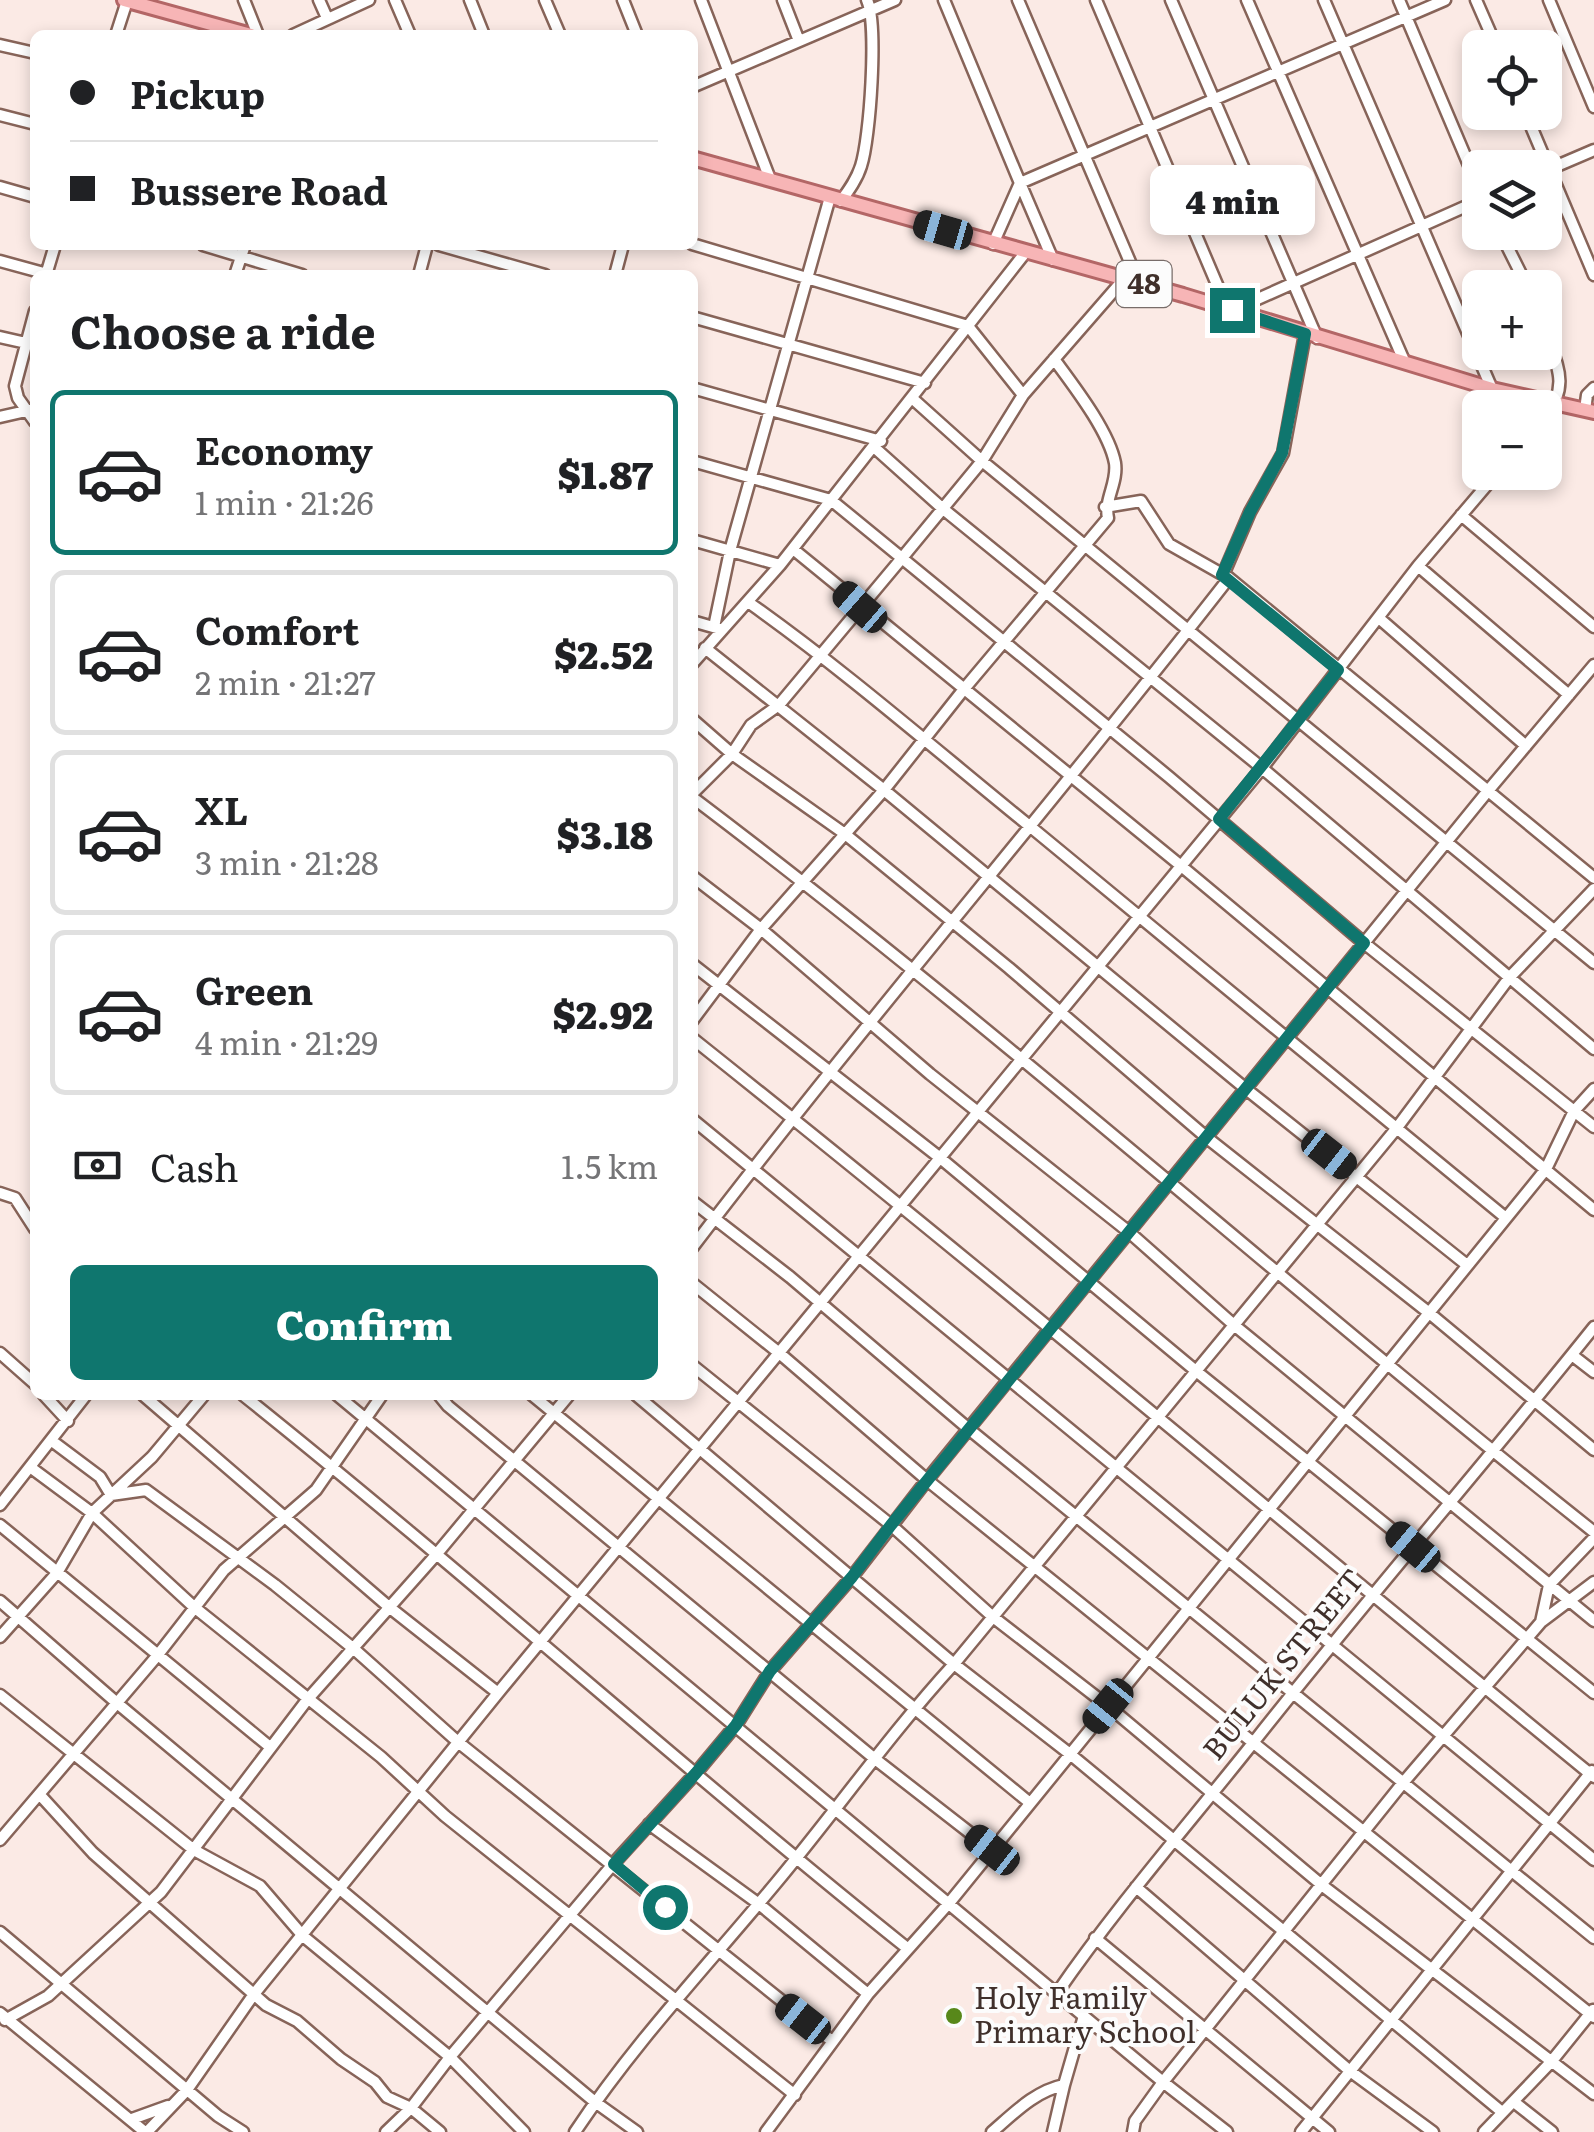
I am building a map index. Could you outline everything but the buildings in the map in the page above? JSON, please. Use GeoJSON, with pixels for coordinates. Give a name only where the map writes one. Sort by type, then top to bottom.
{"type":"FeatureCollection","features":[{"type":"Feature","properties":{"kind":"main road"},"geometry":{"type":"LineString","coordinates":[[126,0],[236,30]]}},
{"type":"Feature","properties":{"kind":"main road","name":"48"},"geometry":{"type":"LineString","coordinates":[[698,160],[1139,282],[1496,390]]}},
{"type":"Feature","properties":{"kind":"main road","name":"48"},"geometry":{"type":"LineString","coordinates":[[1562,405],[1590,411]]}},
{"type":"Feature","properties":{"kind":"street"},"geometry":{"type":"LineString","coordinates":[[117,30],[126,0]]}},
{"type":"Feature","properties":{"kind":"street"},"geometry":{"type":"LineString","coordinates":[[170,0],[175,14]]}},
{"type":"Feature","properties":{"kind":"street"},"geometry":{"type":"LineString","coordinates":[[244,0],[253,30]]}},
{"type":"Feature","properties":{"kind":"street"},"geometry":{"type":"LineString","coordinates":[[319,0],[327,18]]}},
{"type":"Feature","properties":{"kind":"street"},"geometry":{"type":"LineString","coordinates":[[304,30],[369,0]]}},
{"type":"Feature","properties":{"kind":"street"},"geometry":{"type":"LineString","coordinates":[[396,0],[408,30]]}},
{"type":"Feature","properties":{"kind":"street"},"geometry":{"type":"LineString","coordinates":[[470,0],[482,30]]}},
{"type":"Feature","properties":{"kind":"street"},"geometry":{"type":"LineString","coordinates":[[545,0],[558,30]]}},
{"type":"Feature","properties":{"kind":"street"},"geometry":{"type":"LineString","coordinates":[[623,0],[635,30]]}},
{"type":"Feature","properties":{"kind":"street"},"geometry":{"type":"LineString","coordinates":[[702,0],[770,179]]}},
{"type":"Feature","properties":{"kind":"street"},"geometry":{"type":"LineString","coordinates":[[783,0],[799,41]]}},
{"type":"Feature","properties":{"kind":"street"},"geometry":{"type":"LineString","coordinates":[[698,84],[799,41],[869,5],[895,0]]}},
{"type":"Feature","properties":{"kind":"street"},"geometry":{"type":"LineString","coordinates":[[944,0],[1053,260]]}},
{"type":"Feature","properties":{"kind":"street"},"geometry":{"type":"LineString","coordinates":[[1018,0],[1139,282]]}},
{"type":"Feature","properties":{"kind":"street"},"geometry":{"type":"LineString","coordinates":[[1096,0],[1230,309],[1462,208]]}},
{"type":"Feature","properties":{"kind":"street"},"geometry":{"type":"LineString","coordinates":[[698,1240],[1189,629],[1226,577],[1250,512],[1282,453],[1311,336],[1292,282],[1171,0]]}},
{"type":"Feature","properties":{"kind":"street"},"geometry":{"type":"LineString","coordinates":[[1247,0],[1405,364]]}},
{"type":"Feature","properties":{"kind":"street"},"geometry":{"type":"LineString","coordinates":[[1324,0],[1492,389]]}},
{"type":"Feature","properties":{"kind":"street"},"geometry":{"type":"LineString","coordinates":[[1400,0],[1463,150]]}},
{"type":"Feature","properties":{"kind":"street"},"geometry":{"type":"LineString","coordinates":[[993,244],[1020,183],[1445,0]]}},
{"type":"Feature","properties":{"kind":"street"},"geometry":{"type":"LineString","coordinates":[[1476,0],[1489,30]]}},
{"type":"Feature","properties":{"kind":"street"},"geometry":{"type":"LineString","coordinates":[[1549,0],[1594,107]]}},
{"type":"Feature","properties":{"kind":"street"},"geometry":{"type":"LineString","coordinates":[[718,629],[730,551],[808,276],[836,199],[858,175],[864,154],[869,5]]}},
{"type":"Feature","properties":{"kind":"street"},"geometry":{"type":"LineString","coordinates":[[0,44],[30,52]]}},
{"type":"Feature","properties":{"kind":"street"},"geometry":{"type":"LineString","coordinates":[[0,114],[30,123]]}},
{"type":"Feature","properties":{"kind":"street"},"geometry":{"type":"LineString","coordinates":[[1562,164],[1594,150]]}},
{"type":"Feature","properties":{"kind":"street"},"geometry":{"type":"LineString","coordinates":[[0,187],[30,196]]}},
{"type":"Feature","properties":{"kind":"street"},"geometry":{"type":"LineString","coordinates":[[1562,204],[1594,275]]}},
{"type":"Feature","properties":{"kind":"street"},"geometry":{"type":"LineString","coordinates":[[698,246],[968,326],[1023,395]]}},
{"type":"Feature","properties":{"kind":"street"},"geometry":{"type":"LineString","coordinates":[[243,250],[290,270]]}},
{"type":"Feature","properties":{"kind":"street"},"geometry":{"type":"LineString","coordinates":[[456,250],[527,270]]}},
{"type":"Feature","properties":{"kind":"street"},"geometry":{"type":"LineString","coordinates":[[698,657],[718,629],[780,565],[1026,253]]}},
{"type":"Feature","properties":{"kind":"street"},"geometry":{"type":"LineString","coordinates":[[0,261],[31,270]]}},
{"type":"Feature","properties":{"kind":"street"},"geometry":{"type":"LineString","coordinates":[[698,790],[732,754],[752,725],[779,705],[902,558],[982,460],[1023,395],[1124,278]]}},
{"type":"Feature","properties":{"kind":"street"},"geometry":{"type":"LineString","coordinates":[[698,318],[925,383]]}},
{"type":"Feature","properties":{"kind":"street"},"geometry":{"type":"LineString","coordinates":[[0,336],[30,344],[15,386],[30,411]]}},
{"type":"Feature","properties":{"kind":"street"},"geometry":{"type":"LineString","coordinates":[[698,1012],[761,929],[884,790],[964,688],[1108,518],[1106,507],[1116,464],[1095,421],[1054,359]]}},
{"type":"Feature","properties":{"kind":"street"},"geometry":{"type":"LineString","coordinates":[[1590,411],[1587,395],[1594,388]]}},
{"type":"Feature","properties":{"kind":"street"},"geometry":{"type":"LineString","coordinates":[[698,390],[878,444],[942,508],[1262,768],[1594,1049]]}},
{"type":"Feature","properties":{"kind":"street"},"geometry":{"type":"LineString","coordinates":[[913,398],[982,460],[1594,963]]}},
{"type":"Feature","properties":{"kind":"street"},"geometry":{"type":"LineString","coordinates":[[0,417],[30,416]]}},
{"type":"Feature","properties":{"kind":"street"},"geometry":{"type":"LineString","coordinates":[[698,463],[831,500],[1364,943],[1594,1127]]}},
{"type":"Feature","properties":{"kind":"street"},"geometry":{"type":"LineString","coordinates":[[565,1400],[435,1556],[307,1700],[150,1904],[48,1996],[2,2016],[146,2132],[186,2090],[254,1994],[699,1447],[1262,768],[1482,490]]}},
{"type":"Feature","properties":{"kind":"street"},"geometry":{"type":"LineString","coordinates":[[1106,507],[1141,501],[1169,544],[1226,577],[1594,878]]}},
{"type":"Feature","properties":{"kind":"street"},"geometry":{"type":"LineString","coordinates":[[1460,514],[1594,627]]}},
{"type":"Feature","properties":{"kind":"street"},"geometry":{"type":"LineString","coordinates":[[698,542],[780,565]]}},
{"type":"Feature","properties":{"kind":"street"},"geometry":{"type":"LineString","coordinates":[[793,549],[1594,1210]]}},
{"type":"Feature","properties":{"kind":"street"},"geometry":{"type":"LineString","coordinates":[[1418,566],[1569,696]]}},
{"type":"Feature","properties":{"kind":"street"},"geometry":{"type":"LineString","coordinates":[[748,602],[822,654],[1506,1218]]}},
{"type":"Feature","properties":{"kind":"street"},"geometry":{"type":"LineString","coordinates":[[1380,619],[1526,746]]}},
{"type":"Feature","properties":{"kind":"street"},"geometry":{"type":"LineString","coordinates":[[698,623],[718,629]]}},
{"type":"Feature","properties":{"kind":"street"},"geometry":{"type":"LineString","coordinates":[[705,648],[1467,1265]]}},
{"type":"Feature","properties":{"kind":"street"},"geometry":{"type":"LineString","coordinates":[[386,2132],[411,2108],[489,2010],[736,1725],[770,1671],[852,1577],[1406,891],[1594,665]]}},
{"type":"Feature","properties":{"kind":"street"},"geometry":{"type":"LineString","coordinates":[[698,724],[732,754],[845,834],[1206,1137],[1428,1312],[1594,1450]]}},
{"type":"Feature","properties":{"kind":"street"},"geometry":{"type":"LineString","coordinates":[[698,801],[802,880],[1171,1181],[1276,1274],[1594,1535],[1549,1584],[1540,1622]]}},
{"type":"Feature","properties":{"kind":"street"},"geometry":{"type":"LineString","coordinates":[[698,881],[1129,1232],[1234,1325],[1594,1620]]}},
{"type":"Feature","properties":{"kind":"street"},"geometry":{"type":"LineString","coordinates":[[575,2132],[595,2102],[716,1951],[796,1860],[914,1708],[1396,1129],[1508,978],[1594,888]]}},
{"type":"Feature","properties":{"kind":"street"},"geometry":{"type":"LineString","coordinates":[[698,969],[939,1157],[1196,1372],[1594,1693]]}},
{"type":"Feature","properties":{"kind":"street"},"geometry":{"type":"LineString","coordinates":[[698,1043],[1052,1327],[1157,1419],[1593,1773],[1300,2132]]}},
{"type":"Feature","properties":{"kind":"street"},"geometry":{"type":"LineString","coordinates":[[766,2132],[868,1994],[950,1902],[1546,1169],[1574,1111],[1594,1089]]}},
{"type":"Feature","properties":{"kind":"street"},"geometry":{"type":"LineString","coordinates":[[698,1124],[1594,1860]]}},
{"type":"Feature","properties":{"kind":"street"},"geometry":{"type":"LineString","coordinates":[[0,1194],[14,1198],[30,1222]]}},
{"type":"Feature","properties":{"kind":"street"},"geometry":{"type":"LineString","coordinates":[[698,1206],[790,1277],[970,1430],[1594,1938]]}},
{"type":"Feature","properties":{"kind":"street"},"geometry":{"type":"LineString","coordinates":[[698,1288],[927,1480],[1593,2014],[1484,2132]]}},
{"type":"Feature","properties":{"kind":"street","name":"BULUK STREET"},"geometry":{"type":"LineString","coordinates":[[1056,1993],[1095,1938],[1291,1693],[1494,1453],[1594,1327]]}},
{"type":"Feature","properties":{"kind":"street"},"geometry":{"type":"LineString","coordinates":[[0,1352],[30,1379]]}},
{"type":"Feature","properties":{"kind":"street"},"geometry":{"type":"LineString","coordinates":[[1572,1355],[1594,1372]]}},
{"type":"Feature","properties":{"kind":"street"},"geometry":{"type":"LineString","coordinates":[[698,1369],[891,1525],[993,1617],[1108,1706],[1323,1886],[1594,2094]]}},
{"type":"Feature","properties":{"kind":"street"},"geometry":{"type":"LineString","coordinates":[[49,1400],[68,1421]]}},
{"type":"Feature","properties":{"kind":"street"},"geometry":{"type":"LineString","coordinates":[[0,1505],[83,1400]]}},
{"type":"Feature","properties":{"kind":"street"},"geometry":{"type":"LineString","coordinates":[[149,1400],[390,1607],[498,1693]]}},
{"type":"Feature","properties":{"kind":"street"},"geometry":{"type":"LineString","coordinates":[[0,1638],[57,1573],[92,1512],[152,1457],[199,1400]]}},
{"type":"Feature","properties":{"kind":"street"},"geometry":{"type":"LineString","coordinates":[[249,1400],[906,1948]]}},
{"type":"Feature","properties":{"kind":"street"},"geometry":{"type":"LineString","coordinates":[[343,1400],[1227,2132]]}},
{"type":"Feature","properties":{"kind":"street"},"geometry":{"type":"LineString","coordinates":[[0,1840],[239,1557],[316,1490],[378,1400]]}},
{"type":"Feature","properties":{"kind":"street"},"geometry":{"type":"LineString","coordinates":[[445,1400],[617,1548],[992,1850]]}},
{"type":"Feature","properties":{"kind":"street"},"geometry":{"type":"LineString","coordinates":[[538,1400],[1030,1803]]}},
{"type":"Feature","properties":{"kind":"street"},"geometry":{"type":"LineString","coordinates":[[642,1400],[954,1664],[1070,1754],[1502,2112]]}},
{"type":"Feature","properties":{"kind":"street"},"geometry":{"type":"LineString","coordinates":[[52,1441],[100,1478],[112,1495]]}},
{"type":"Feature","properties":{"kind":"street"},"geometry":{"type":"LineString","coordinates":[[30,1467],[92,1512],[194,1607],[794,2096]]}},
{"type":"Feature","properties":{"kind":"street"},"geometry":{"type":"LineString","coordinates":[[112,1495],[146,1490],[239,1557],[354,1650],[458,1742],[832,2041]]}},
{"type":"Feature","properties":{"kind":"street"},"geometry":{"type":"LineString","coordinates":[[0,1526],[270,1746]]}},
{"type":"Feature","properties":{"kind":"street"},"geometry":{"type":"LineString","coordinates":[[1133,2132],[1135,2121],[1163,2082],[1402,1784],[1540,1622],[1594,1582]]}},
{"type":"Feature","properties":{"kind":"street"},"geometry":{"type":"LineString","coordinates":[[0,1601],[339,1889],[636,2132]]}},
{"type":"Feature","properties":{"kind":"street"},"geometry":{"type":"LineString","coordinates":[[0,1695],[194,1850],[260,1886],[303,1936],[450,2057],[524,2132]]}},
{"type":"Feature","properties":{"kind":"street"},"geometry":{"type":"LineString","coordinates":[[40,1795],[93,1853],[254,1994],[297,2021],[375,2082],[387,2097],[411,2108],[440,2132]]}},
{"type":"Feature","properties":{"kind":"street"},"geometry":{"type":"LineString","coordinates":[[649,1824],[758,1904],[868,1994]]}},
{"type":"Feature","properties":{"kind":"street"},"geometry":{"type":"LineString","coordinates":[[1136,1887],[1350,2071],[1433,2132]]}},
{"type":"Feature","properties":{"kind":"street"},"geometry":{"type":"LineString","coordinates":[[0,1932],[186,2090],[244,2132]]}},
{"type":"Feature","properties":{"kind":"street"},"geometry":{"type":"LineString","coordinates":[[1095,1938],[1329,2132]]}},
{"type":"Feature","properties":{"kind":"street"},"geometry":{"type":"LineString","coordinates":[[1053,2132],[1084,2016]]}},
{"type":"Feature","properties":{"kind":"street"},"geometry":{"type":"LineString","coordinates":[[992,2132],[1030,2100],[1064,2084]]}},
{"type":"Feature","properties":{"kind":"street"},"geometry":{"type":"LineString","coordinates":[[1514,2102],[1552,2132]]}},
{"type":"Feature","properties":{"kind":"street"},"geometry":{"type":"LineString","coordinates":[[132,2119],[170,2106]]}},
{"type":"Feature","properties":{"kind":"place","name":"Holy Family Primary School"},"geometry":{"type":"Point","coordinates":[954,2016]}},
{"type":"Feature","properties":{"kind":"route"},"geometry":{"type":"LineString","coordinates":[[665,1907],[614,1864],[736,1725],[770,1671],[852,1577],[1364,943],[1219,819],[1338,670],[1222,575],[1282,453],[1305,334],[1232,310]]}}]}
